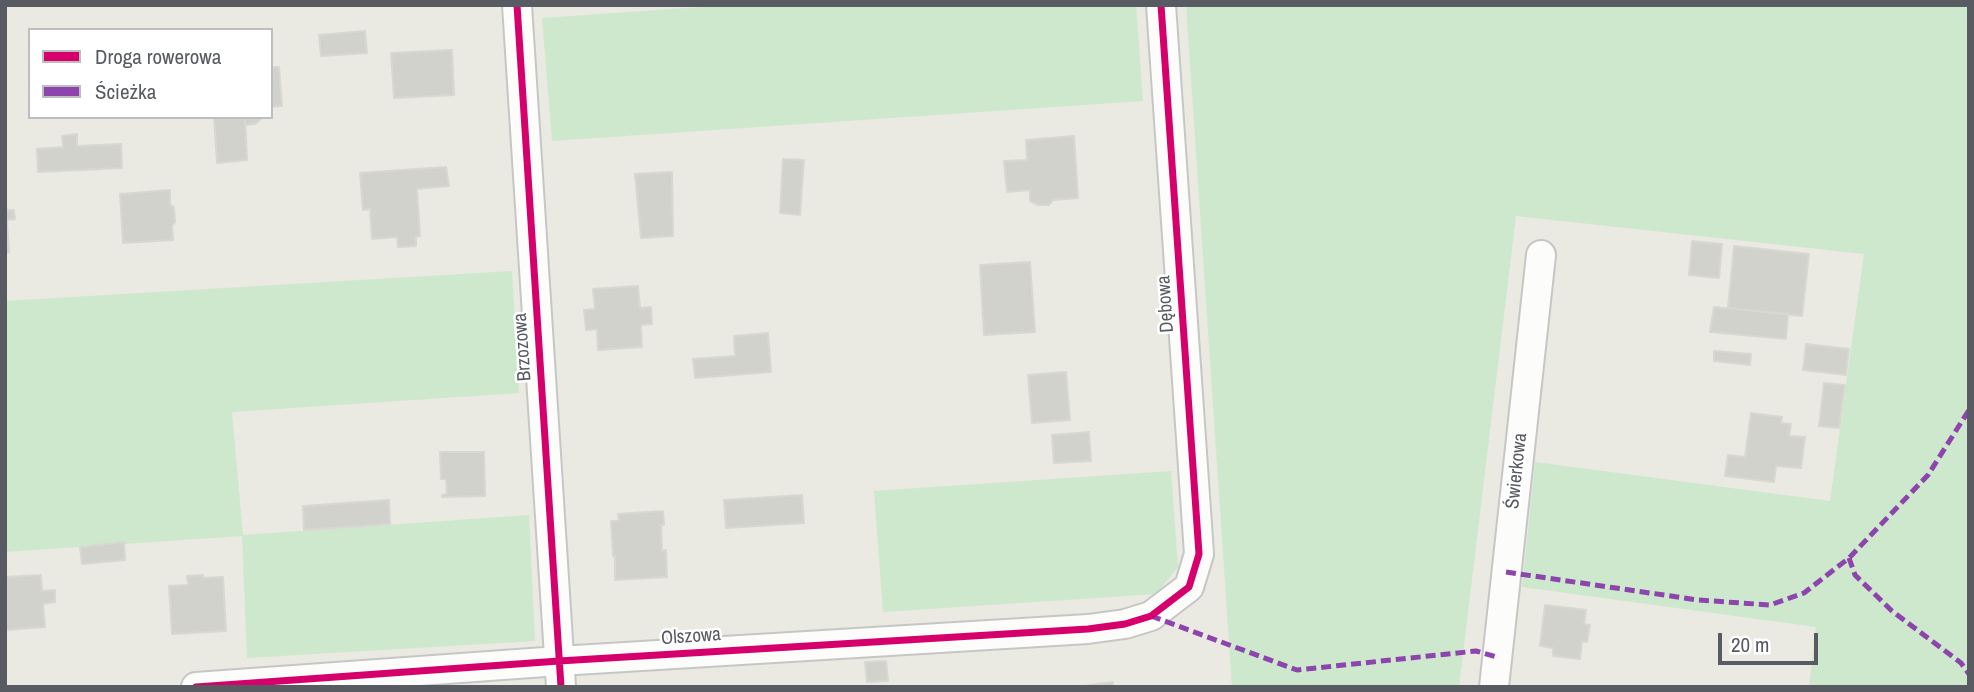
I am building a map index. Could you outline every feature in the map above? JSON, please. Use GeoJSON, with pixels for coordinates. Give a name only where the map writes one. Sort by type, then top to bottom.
{"type":"FeatureCollection","features":[{"type":"Feature","properties":{"kind":"street","name":"Brzozowa"},"geometry":{"type":"LineString","coordinates":[[517,5],[560,674]]}},
{"type":"Feature","properties":{"kind":"street","name":"Dębowa"},"geometry":{"type":"LineString","coordinates":[[1161,5],[1199,554],[1189,587],[1179,595]]}},
{"type":"Feature","properties":{"kind":"street","name":"Świerkowa"},"geometry":{"type":"LineString","coordinates":[[1494,687],[1541,255]]}},
{"type":"Feature","properties":{"kind":"street","name":"Olszowa"},"geometry":{"type":"LineString","coordinates":[[196,687],[560,674],[1088,628],[1125,624],[1151,617],[1179,595]]}},
{"type":"Feature","properties":{"kind":"green space"},"geometry":{"type":"Polygon","coordinates":[[[730,5],[1136,5],[1143,101],[552,141],[542,18],[730,5]]]}},
{"type":"Feature","properties":{"kind":"green space"},"geometry":{"type":"Polygon","coordinates":[[[1186,5],[1969,5],[1969,687],[1809,687],[1816,627],[1522,587],[1535,462],[1830,501],[1864,254],[1516,216],[1459,687],[1232,687],[1186,5]]]}},
{"type":"Feature","properties":{"kind":"green space"},"geometry":{"type":"Polygon","coordinates":[[[512,271],[519,393],[232,412],[243,535],[529,515],[535,641],[247,658],[242,536],[5,552],[5,301],[512,271]]]}},
{"type":"Feature","properties":{"kind":"green space"},"geometry":{"type":"Polygon","coordinates":[[[1171,471],[1178,567],[1156,594],[883,612],[874,491],[1171,471]]]}},
{"type":"Feature","properties":{"kind":"building"},"geometry":{"type":"Polygon","coordinates":[[[365,31],[367,53],[321,56],[319,35],[365,31]]]}},
{"type":"Feature","properties":{"kind":"building"},"geometry":{"type":"Polygon","coordinates":[[[452,50],[454,95],[394,98],[391,53],[452,50]]]}},
{"type":"Feature","properties":{"kind":"building"},"geometry":{"type":"Polygon","coordinates":[[[273,67],[279,67],[282,106],[273,107],[273,67]]]}},
{"type":"Feature","properties":{"kind":"building"},"geometry":{"type":"Polygon","coordinates":[[[214,119],[245,119],[247,160],[217,163],[214,119]]]}},
{"type":"Feature","properties":{"kind":"building"},"geometry":{"type":"Polygon","coordinates":[[[245,119],[261,119],[255,124],[245,125],[245,119]]]}},
{"type":"Feature","properties":{"kind":"building"},"geometry":{"type":"Polygon","coordinates":[[[77,134],[77,146],[121,144],[122,168],[38,172],[37,149],[63,147],[62,136],[77,134]]]}},
{"type":"Feature","properties":{"kind":"building"},"geometry":{"type":"Polygon","coordinates":[[[1074,136],[1078,198],[1053,200],[1049,205],[1038,205],[1030,201],[1030,190],[1007,192],[1004,161],[1027,160],[1026,140],[1074,136]]]}},
{"type":"Feature","properties":{"kind":"building"},"geometry":{"type":"Polygon","coordinates":[[[783,159],[804,160],[800,215],[780,213],[783,159]]]}},
{"type":"Feature","properties":{"kind":"building"},"geometry":{"type":"Polygon","coordinates":[[[446,167],[449,186],[417,189],[420,236],[416,236],[416,246],[398,247],[397,237],[372,239],[370,209],[363,210],[360,173],[446,167]]]}},
{"type":"Feature","properties":{"kind":"building"},"geometry":{"type":"Polygon","coordinates":[[[672,172],[673,236],[641,238],[635,174],[672,172]]]}},
{"type":"Feature","properties":{"kind":"building"},"geometry":{"type":"Polygon","coordinates":[[[170,190],[170,204],[174,208],[175,222],[172,226],[173,240],[123,243],[120,194],[170,190]]]}},
{"type":"Feature","properties":{"kind":"building"},"geometry":{"type":"Polygon","coordinates":[[[5,203],[7,210],[14,210],[15,219],[7,220],[9,252],[5,253],[5,203]]]}},
{"type":"Feature","properties":{"kind":"building"},"geometry":{"type":"Polygon","coordinates":[[[1692,241],[1722,244],[1719,278],[1689,275],[1692,241]]]}},
{"type":"Feature","properties":{"kind":"building"},"geometry":{"type":"Polygon","coordinates":[[[1734,246],[1809,254],[1802,316],[1728,308],[1734,246]]]}},
{"type":"Feature","properties":{"kind":"building"},"geometry":{"type":"Polygon","coordinates":[[[1030,262],[1035,332],[984,335],[980,265],[1030,262]]]}},
{"type":"Feature","properties":{"kind":"building"},"geometry":{"type":"Polygon","coordinates":[[[638,286],[640,308],[651,307],[652,324],[641,325],[642,347],[598,350],[597,329],[586,330],[584,310],[595,309],[593,289],[638,286]]]}},
{"type":"Feature","properties":{"kind":"building"},"geometry":{"type":"Polygon","coordinates":[[[1714,307],[1788,314],[1786,339],[1710,332],[1714,307]]]}},
{"type":"Feature","properties":{"kind":"building"},"geometry":{"type":"Polygon","coordinates":[[[768,333],[771,372],[695,378],[693,359],[735,356],[734,336],[768,333]]]}},
{"type":"Feature","properties":{"kind":"building"},"geometry":{"type":"Polygon","coordinates":[[[1806,344],[1849,349],[1846,375],[1803,370],[1806,344]]]}},
{"type":"Feature","properties":{"kind":"building"},"geometry":{"type":"Polygon","coordinates":[[[1714,351],[1751,354],[1750,365],[1714,361],[1714,351]]]}},
{"type":"Feature","properties":{"kind":"building"},"geometry":{"type":"Polygon","coordinates":[[[1066,372],[1070,420],[1032,423],[1028,375],[1066,372]]]}},
{"type":"Feature","properties":{"kind":"building"},"geometry":{"type":"Polygon","coordinates":[[[1824,383],[1845,385],[1839,428],[1819,426],[1824,383]]]}},
{"type":"Feature","properties":{"kind":"building"},"geometry":{"type":"Polygon","coordinates":[[[1751,413],[1782,417],[1781,423],[1791,424],[1789,436],[1805,437],[1801,468],[1776,466],[1774,482],[1725,476],[1728,455],[1745,457],[1751,413]]]}},
{"type":"Feature","properties":{"kind":"building"},"geometry":{"type":"Polygon","coordinates":[[[1089,432],[1091,461],[1054,463],[1052,435],[1089,432]]]}},
{"type":"Feature","properties":{"kind":"building"},"geometry":{"type":"Polygon","coordinates":[[[440,452],[484,452],[485,496],[442,497],[447,494],[446,479],[441,479],[440,452]]]}},
{"type":"Feature","properties":{"kind":"building"},"geometry":{"type":"Polygon","coordinates":[[[802,495],[804,523],[726,528],[724,500],[802,495]]]}},
{"type":"Feature","properties":{"kind":"building"},"geometry":{"type":"Polygon","coordinates":[[[389,500],[390,524],[304,530],[303,506],[389,500]]]}},
{"type":"Feature","properties":{"kind":"building"},"geometry":{"type":"Polygon","coordinates":[[[663,511],[662,551],[666,550],[667,577],[615,580],[611,521],[619,521],[618,514],[663,511]]]}},
{"type":"Feature","properties":{"kind":"building"},"geometry":{"type":"Polygon","coordinates":[[[124,542],[125,560],[82,564],[80,547],[124,542]]]}},
{"type":"Feature","properties":{"kind":"building"},"geometry":{"type":"Polygon","coordinates":[[[41,575],[42,591],[55,590],[55,602],[43,604],[45,627],[5,630],[5,577],[41,575]]]}},
{"type":"Feature","properties":{"kind":"building"},"geometry":{"type":"Polygon","coordinates":[[[203,575],[203,578],[223,577],[226,631],[172,634],[169,586],[188,585],[187,576],[203,575]]]}},
{"type":"Feature","properties":{"kind":"building"},"geometry":{"type":"Polygon","coordinates":[[[1545,605],[1586,610],[1584,624],[1590,625],[1587,642],[1582,641],[1580,659],[1553,656],[1553,648],[1540,646],[1545,605]]]}},
{"type":"Feature","properties":{"kind":"building"},"geometry":{"type":"Polygon","coordinates":[[[886,661],[888,681],[867,682],[865,662],[886,661]]]}},
{"type":"Feature","properties":{"kind":"building"},"geometry":{"type":"Polygon","coordinates":[[[1113,682],[1113,687],[1075,687],[1113,682]]]}},
{"type":"Feature","properties":{"kind":"marked path"},"geometry":{"type":"LineString","coordinates":[[1506,572],[1698,600],[1770,605],[1804,593],[1849,558],[1928,475],[1969,410]]}},
{"type":"Feature","properties":{"kind":"marked path"},"geometry":{"type":"LineString","coordinates":[[1849,558],[1855,575],[1892,611],[1961,663],[1969,674]]}},
{"type":"Feature","properties":{"kind":"marked path"},"geometry":{"type":"LineString","coordinates":[[1151,616],[1297,670],[1476,651],[1497,657]]}},
{"type":"Feature","properties":{"kind":"cycle path"},"geometry":{"type":"LineString","coordinates":[[517,5],[561,687]]}},
{"type":"Feature","properties":{"kind":"cycle path"},"geometry":{"type":"LineString","coordinates":[[196,687],[559,661],[1088,629],[1125,624],[1151,616],[1189,587],[1199,554],[1161,5]]}}]}
